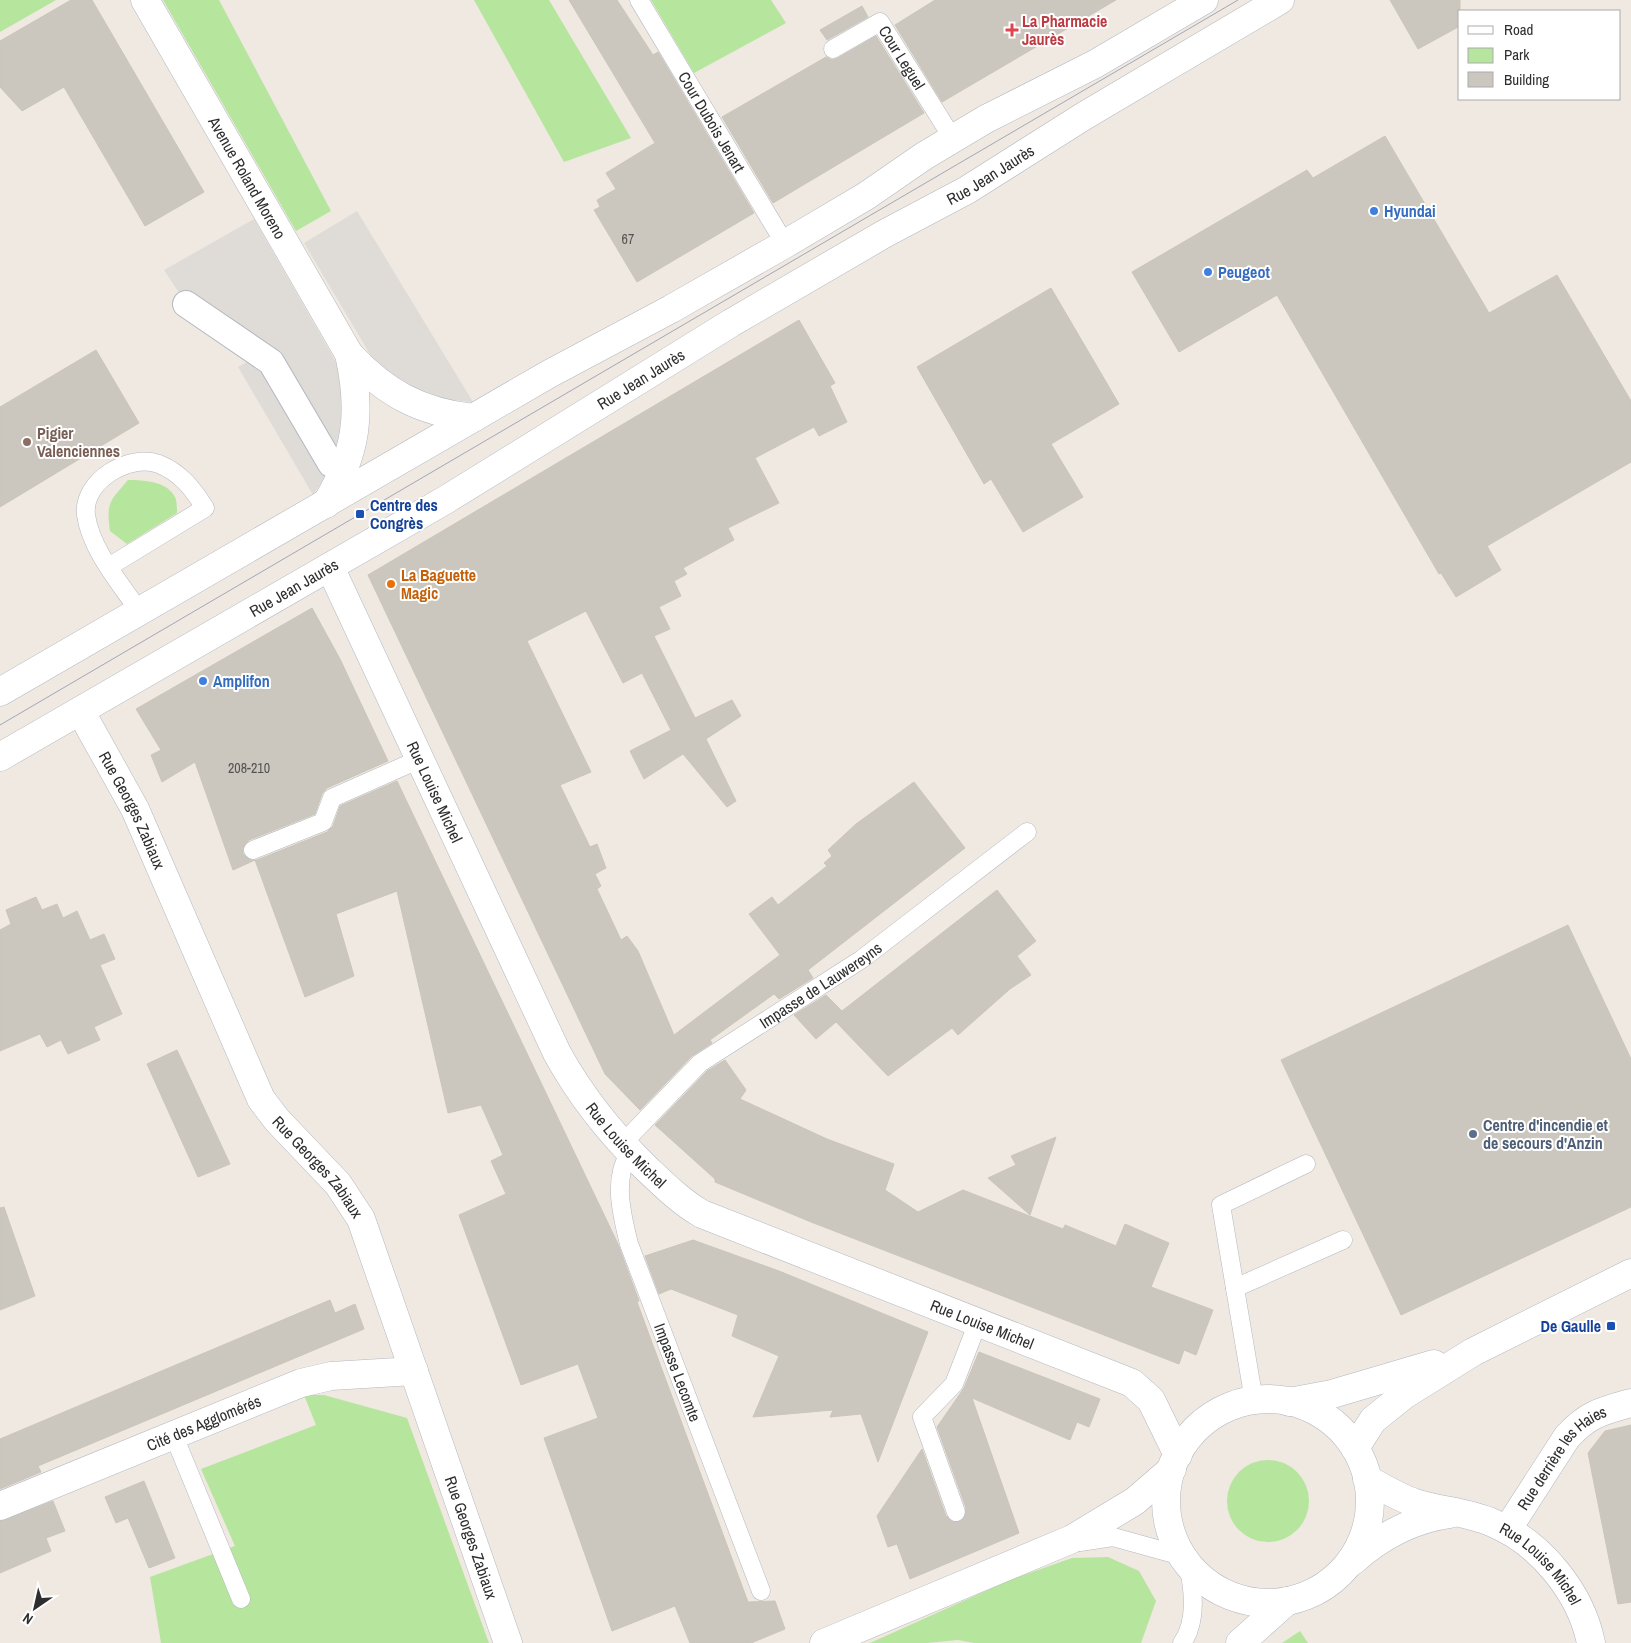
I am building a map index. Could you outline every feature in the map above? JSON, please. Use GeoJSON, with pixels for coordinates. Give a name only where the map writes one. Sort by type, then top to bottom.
{"type":"FeatureCollection","features":[{"type":"Feature","properties":{"kind":"street","name":"Avenue Roland Moreno"},"geometry":{"type":"LineString","coordinates":[[145,0],[349,354],[371,378],[391,392],[416,405],[455,416],[473,418]]}},
{"type":"Feature","properties":{"kind":"street"},"geometry":{"type":"LineString","coordinates":[[0,692],[557,369],[672,309],[785,244],[866,196],[953,139],[1015,104],[1095,64],[1204,0]]}},
{"type":"Feature","properties":{"kind":"street","name":"Rue Jean Jaurès"},"geometry":{"type":"LineString","coordinates":[[0,757],[448,499],[731,323],[884,234],[967,190],[1084,116],[1280,0]]}},
{"type":"Feature","properties":{"kind":"street"},"geometry":{"type":"LineString","coordinates":[[186,304],[271,362],[331,464]]}},
{"type":"Feature","properties":{"kind":"street","name":"Avenue Roland Moreno"},"geometry":{"type":"LineString","coordinates":[[326,504],[347,465],[356,427],[356,390],[349,354]]}},
{"type":"Feature","properties":{"kind":"street","name":"Rue Louise Michel"},"geometry":{"type":"LineString","coordinates":[[330,567],[565,1068],[590,1107],[626,1148],[675,1195],[702,1214],[1132,1382],[1151,1400],[1175,1462]]}},
{"type":"Feature","properties":{"kind":"street","name":"Rue Georges Zabiaux"},"geometry":{"type":"LineString","coordinates":[[81,712],[135,809],[261,1099],[277,1120],[338,1184],[361,1219],[508,1643]]}},
{"type":"Feature","properties":{"kind":"street"},"geometry":{"type":"LineString","coordinates":[[1355,1448],[1365,1429],[1381,1412],[1404,1394],[1473,1352],[1631,1273]]}},
{"type":"Feature","properties":{"kind":"street"},"geometry":{"type":"LineString","coordinates":[[824,1643],[1053,1548],[1090,1529],[1135,1501],[1175,1462],[1193,1433],[1213,1416],[1229,1407],[1254,1401],[1289,1402],[1338,1393],[1473,1352]]}},
{"type":"Feature","properties":{"kind":"street","name":"Cité des Agglomérés"},"geometry":{"type":"LineString","coordinates":[[0,1506],[315,1379],[332,1376],[414,1371]]}},
{"type":"Feature","properties":{"kind":"street"},"geometry":{"type":"LineString","coordinates":[[1289,1402],[1307,1407],[1330,1421],[1355,1448],[1367,1478],[1370,1507],[1367,1526],[1356,1553],[1345,1568]]}},
{"type":"Feature","properties":{"kind":"street","name":"Rue derrière les Haies"},"geometry":{"type":"LineString","coordinates":[[1507,1530],[1568,1437],[1578,1425],[1596,1412],[1631,1403]]}},
{"type":"Feature","properties":{"kind":"street"},"geometry":{"type":"LineString","coordinates":[[1175,1462],[1167,1487],[1167,1514],[1174,1540],[1185,1559],[1208,1582],[1232,1596],[1259,1602],[1287,1601]]}},
{"type":"Feature","properties":{"kind":"street","name":"Rue Louise Michel"},"geometry":{"type":"LineString","coordinates":[[1367,1478],[1394,1495],[1492,1522],[1507,1530],[1531,1548],[1569,1587],[1585,1618],[1591,1643]]}},
{"type":"Feature","properties":{"kind":"street","name":"Rue Louise Michel"},"geometry":{"type":"LineString","coordinates":[[1287,1601],[1306,1596],[1323,1587],[1374,1544],[1397,1530],[1430,1518],[1459,1513]]}},
{"type":"Feature","properties":{"kind":"street"},"geometry":{"type":"LineString","coordinates":[[1240,1643],[1287,1601]]}},
{"type":"Feature","properties":{"kind":"lane","name":"Cour Dubois Jenart"},"geometry":{"type":"LineString","coordinates":[[639,0],[785,244]]}},
{"type":"Feature","properties":{"kind":"lane","name":"Cour Leguel"},"geometry":{"type":"LineString","coordinates":[[833,49],[880,22],[953,139]]}},
{"type":"Feature","properties":{"kind":"lane"},"geometry":{"type":"LineString","coordinates":[[110,566],[205,508],[192,487],[182,478],[157,463],[144,462],[121,466],[98,483],[87,502],[86,514],[93,538],[110,566],[139,611]]}},
{"type":"Feature","properties":{"kind":"lane"},"geometry":{"type":"LineString","coordinates":[[253,850],[323,822],[332,798],[420,759]]}},
{"type":"Feature","properties":{"kind":"lane","name":"Impasse de Lauwereyns"},"geometry":{"type":"LineString","coordinates":[[626,1148],[700,1063],[862,959],[1027,832]]}},
{"type":"Feature","properties":{"kind":"lane","name":"Impasse Lecomte"},"geometry":{"type":"LineString","coordinates":[[626,1148],[620,1179],[622,1208],[629,1244],[761,1591]]}},
{"type":"Feature","properties":{"kind":"lane"},"geometry":{"type":"LineString","coordinates":[[1254,1401],[1221,1205],[1306,1164]]}},
{"type":"Feature","properties":{"kind":"lane"},"geometry":{"type":"LineString","coordinates":[[1235,1288],[1343,1240]]}},
{"type":"Feature","properties":{"kind":"lane"},"geometry":{"type":"LineString","coordinates":[[956,1512],[922,1417],[954,1384],[978,1322]]}},
{"type":"Feature","properties":{"kind":"lane"},"geometry":{"type":"LineString","coordinates":[[174,1436],[241,1599]]}},
{"type":"Feature","properties":{"kind":"lane"},"geometry":{"type":"LineString","coordinates":[[1053,1548],[1103,1537],[1113,1537],[1185,1559],[1193,1600],[1191,1619],[1182,1643]]}},
{"type":"Feature","properties":{"kind":"green space"},"geometry":{"type":"Polygon","coordinates":[[[0,0],[56,0],[0,32],[0,0]]]}},
{"type":"Feature","properties":{"kind":"green space"},"geometry":{"type":"Polygon","coordinates":[[[163,0],[219,0],[331,211],[296,231],[163,0]]]}},
{"type":"Feature","properties":{"kind":"green space"},"geometry":{"type":"Polygon","coordinates":[[[474,0],[549,0],[631,138],[564,162],[474,0]]]}},
{"type":"Feature","properties":{"kind":"green space"},"geometry":{"type":"Polygon","coordinates":[[[651,0],[771,0],[786,23],[694,73],[651,0]]]}},
{"type":"Feature","properties":{"kind":"green space"},"geometry":{"type":"Polygon","coordinates":[[[128,480],[154,482],[166,488],[175,497],[177,513],[127,544],[110,531],[109,508],[113,498],[128,480]]]}},
{"type":"Feature","properties":{"kind":"green space"},"geometry":{"type":"Polygon","coordinates":[[[304,1395],[324,1395],[407,1418],[489,1643],[161,1643],[150,1577],[235,1546],[201,1469],[316,1425],[304,1395]]]}},
{"type":"Feature","properties":{"kind":"green space"},"geometry":{"type":"Polygon","coordinates":[[[1260,1460],[1276,1460],[1291,1467],[1302,1478],[1309,1493],[1306,1517],[1297,1530],[1276,1542],[1260,1542],[1245,1535],[1234,1524],[1227,1509],[1227,1493],[1234,1478],[1245,1467],[1260,1460]]]}},
{"type":"Feature","properties":{"kind":"green space"},"geometry":{"type":"Polygon","coordinates":[[[1108,1557],[1139,1571],[1156,1601],[1141,1643],[974,1643],[958,1640],[927,1643],[870,1643],[1010,1580],[1072,1558],[1108,1557]]]}},
{"type":"Feature","properties":{"kind":"green space"},"geometry":{"type":"Polygon","coordinates":[[[1300,1631],[1308,1643],[1282,1643],[1300,1631]]]}},
{"type":"Feature","properties":{"kind":"shaded area"},"geometry":{"type":"Polygon","coordinates":[[[357,211],[473,402],[439,399],[405,386],[377,366],[304,243],[357,211]]]}},
{"type":"Feature","properties":{"kind":"shaded area"},"geometry":{"type":"Polygon","coordinates":[[[254,219],[340,372],[344,407],[339,441],[326,476],[313,495],[238,367],[247,362],[205,332],[164,270],[254,219]]]}},
{"type":"Feature","properties":{"kind":"building"},"geometry":{"type":"Polygon","coordinates":[[[71,0],[92,0],[204,192],[145,226],[64,87],[22,111],[0,87],[0,41],[71,0]]]}},
{"type":"Feature","properties":{"kind":"building"},"geometry":{"type":"Polygon","coordinates":[[[569,0],[617,0],[653,55],[658,52],[754,213],[637,282],[594,210],[600,207],[597,200],[616,189],[606,173],[655,143],[569,0]]]}},
{"type":"Feature","properties":{"kind":"building"},"geometry":{"type":"Polygon","coordinates":[[[935,0],[1116,0],[942,102],[895,25],[935,0]]]}},
{"type":"Feature","properties":{"kind":"building"},"geometry":{"type":"Polygon","coordinates":[[[1390,0],[1460,0],[1458,27],[1418,49],[1390,0]]]}},
{"type":"Feature","properties":{"kind":"building"},"geometry":{"type":"Polygon","coordinates":[[[862,6],[868,17],[827,40],[820,30],[862,6]]]}},
{"type":"Feature","properties":{"kind":"building"},"geometry":{"type":"Polygon","coordinates":[[[876,36],[924,113],[773,203],[722,117],[826,57],[832,60],[838,58],[876,36]]]}},
{"type":"Feature","properties":{"kind":"building"},"geometry":{"type":"Polygon","coordinates":[[[1385,136],[1489,313],[1557,275],[1631,401],[1631,462],[1487,546],[1501,570],[1456,597],[1441,573],[1439,574],[1277,295],[1179,352],[1132,272],[1307,170],[1313,178],[1385,136]]]}},
{"type":"Feature","properties":{"kind":"building"},"geometry":{"type":"Polygon","coordinates":[[[1051,288],[1119,404],[1051,444],[1083,497],[1023,532],[991,479],[984,484],[917,367],[1051,288]]]}},
{"type":"Feature","properties":{"kind":"building"},"geometry":{"type":"Polygon","coordinates":[[[799,320],[835,383],[830,386],[847,422],[819,436],[814,427],[755,458],[779,503],[728,528],[734,540],[683,568],[687,574],[674,581],[681,596],[659,607],[670,629],[654,636],[695,718],[732,700],[741,716],[706,739],[736,801],[727,807],[683,754],[644,779],[630,751],[671,730],[642,673],[623,683],[586,611],[527,641],[591,772],[560,785],[590,847],[597,844],[606,868],[595,874],[601,886],[597,889],[621,940],[627,936],[638,951],[674,1035],[780,955],[749,914],[772,897],[778,905],[827,866],[824,863],[832,856],[828,850],[856,824],[914,782],[965,848],[808,970],[813,978],[779,999],[774,994],[710,1040],[712,1043],[692,1056],[640,1110],[605,1074],[368,575],[799,320]]]}},
{"type":"Feature","properties":{"kind":"building"},"geometry":{"type":"Polygon","coordinates":[[[96,350],[139,423],[0,507],[0,407],[96,350]]]}},
{"type":"Feature","properties":{"kind":"building"},"geometry":{"type":"Polygon","coordinates":[[[312,608],[340,659],[388,761],[327,788],[322,794],[315,814],[249,840],[243,848],[243,854],[251,860],[255,860],[233,870],[195,762],[162,782],[151,755],[161,750],[136,709],[312,608]]]}},
{"type":"Feature","properties":{"kind":"building"},"geometry":{"type":"Polygon","coordinates":[[[397,781],[618,1244],[639,1301],[637,1302],[748,1602],[775,1601],[785,1629],[751,1643],[690,1643],[675,1606],[612,1631],[544,1438],[598,1418],[578,1364],[521,1385],[459,1215],[506,1194],[491,1161],[503,1155],[481,1105],[448,1113],[397,891],[336,914],[354,976],[305,997],[255,860],[327,832],[333,826],[340,806],[397,781]]]}},
{"type":"Feature","properties":{"kind":"building"},"geometry":{"type":"Polygon","coordinates":[[[997,890],[1036,941],[1017,956],[1031,975],[1010,989],[958,1035],[952,1028],[888,1076],[836,1022],[816,1039],[794,1015],[826,995],[842,1011],[997,890]]]}},
{"type":"Feature","properties":{"kind":"building"},"geometry":{"type":"Polygon","coordinates":[[[36,897],[42,910],[57,904],[63,918],[77,911],[90,940],[104,934],[115,959],[100,965],[122,1014],[94,1027],[100,1040],[68,1054],[61,1040],[47,1047],[40,1034],[0,1051],[0,930],[11,924],[6,910],[36,897]]]}},
{"type":"Feature","properties":{"kind":"building","name":"Centre d'incendie et de secours d'Anzin"},"geometry":{"type":"Polygon","coordinates":[[[1568,925],[1631,1059],[1631,1207],[1401,1315],[1281,1060],[1568,925]]]}},
{"type":"Feature","properties":{"kind":"building"},"geometry":{"type":"Polygon","coordinates":[[[177,1050],[230,1164],[198,1177],[147,1064],[177,1050]]]}},
{"type":"Feature","properties":{"kind":"building"},"geometry":{"type":"Polygon","coordinates":[[[725,1060],[746,1090],[740,1099],[827,1139],[894,1164],[885,1190],[918,1212],[963,1190],[1063,1229],[1065,1225],[1116,1246],[1125,1224],[1169,1243],[1151,1287],[1213,1310],[1196,1355],[1184,1350],[1179,1364],[811,1222],[715,1182],[715,1179],[655,1125],[707,1071],[725,1060]]]}},
{"type":"Feature","properties":{"kind":"building"},"geometry":{"type":"Polygon","coordinates":[[[1056,1137],[1030,1215],[988,1178],[1016,1165],[1011,1156],[1056,1137]]]}},
{"type":"Feature","properties":{"kind":"building"},"geometry":{"type":"Polygon","coordinates":[[[4,1207],[35,1296],[0,1310],[0,1208],[4,1207]]]}},
{"type":"Feature","properties":{"kind":"building"},"geometry":{"type":"Polygon","coordinates":[[[693,1240],[779,1271],[928,1332],[878,1462],[861,1414],[830,1417],[833,1410],[753,1417],[779,1356],[732,1336],[738,1315],[671,1289],[659,1294],[645,1256],[693,1240]]]}},
{"type":"Feature","properties":{"kind":"building"},"geometry":{"type":"Polygon","coordinates":[[[330,1300],[335,1313],[355,1304],[364,1329],[38,1466],[41,1472],[0,1489],[0,1439],[330,1300]]]}},
{"type":"Feature","properties":{"kind":"building"},"geometry":{"type":"Polygon","coordinates":[[[979,1352],[1100,1399],[1089,1427],[1077,1422],[1070,1440],[972,1398],[1019,1533],[910,1579],[897,1544],[888,1547],[877,1516],[922,1449],[946,1516],[955,1522],[964,1518],[966,1508],[937,1427],[964,1388],[979,1352]]]}},
{"type":"Feature","properties":{"kind":"building"},"geometry":{"type":"Polygon","coordinates":[[[1631,1425],[1631,1602],[1618,1604],[1588,1453],[1605,1431],[1631,1425]]]}},
{"type":"Feature","properties":{"kind":"building"},"geometry":{"type":"Polygon","coordinates":[[[144,1481],[175,1558],[149,1568],[128,1518],[116,1523],[105,1497],[144,1481]]]}},
{"type":"Feature","properties":{"kind":"building"},"geometry":{"type":"Polygon","coordinates":[[[53,1501],[65,1531],[46,1538],[51,1551],[0,1573],[0,1521],[53,1501]]]}},
{"type":"Feature","properties":{"kind":"tram line"},"geometry":{"type":"LineString","coordinates":[[0,725],[1238,0]]}},
{"type":"Feature","properties":{"kind":"place","name":"La Pharmacie Jaurès"},"geometry":{"type":"Point","coordinates":[1012,30]}},
{"type":"Feature","properties":{"kind":"place","name":"Hyundai"},"geometry":{"type":"Point","coordinates":[1374,211]}},
{"type":"Feature","properties":{"kind":"place","name":"Peugeot"},"geometry":{"type":"Point","coordinates":[1208,272]}},
{"type":"Feature","properties":{"kind":"place","name":"Pigier Valenciennes"},"geometry":{"type":"Point","coordinates":[27,442]}},
{"type":"Feature","properties":{"kind":"place","name":"Centre des Congrès"},"geometry":{"type":"Point","coordinates":[360,514]}},
{"type":"Feature","properties":{"kind":"place","name":"La Baguette Magic"},"geometry":{"type":"Point","coordinates":[391,584]}},
{"type":"Feature","properties":{"kind":"place","name":"Amplifon"},"geometry":{"type":"Point","coordinates":[203,681]}},
{"type":"Feature","properties":{"kind":"place","name":"Centre d'incendie et de secours d'Anzin"},"geometry":{"type":"Point","coordinates":[1473,1134]}},
{"type":"Feature","properties":{"kind":"place","name":"De Gaulle"},"geometry":{"type":"Point","coordinates":[1611,1326]}}]}
